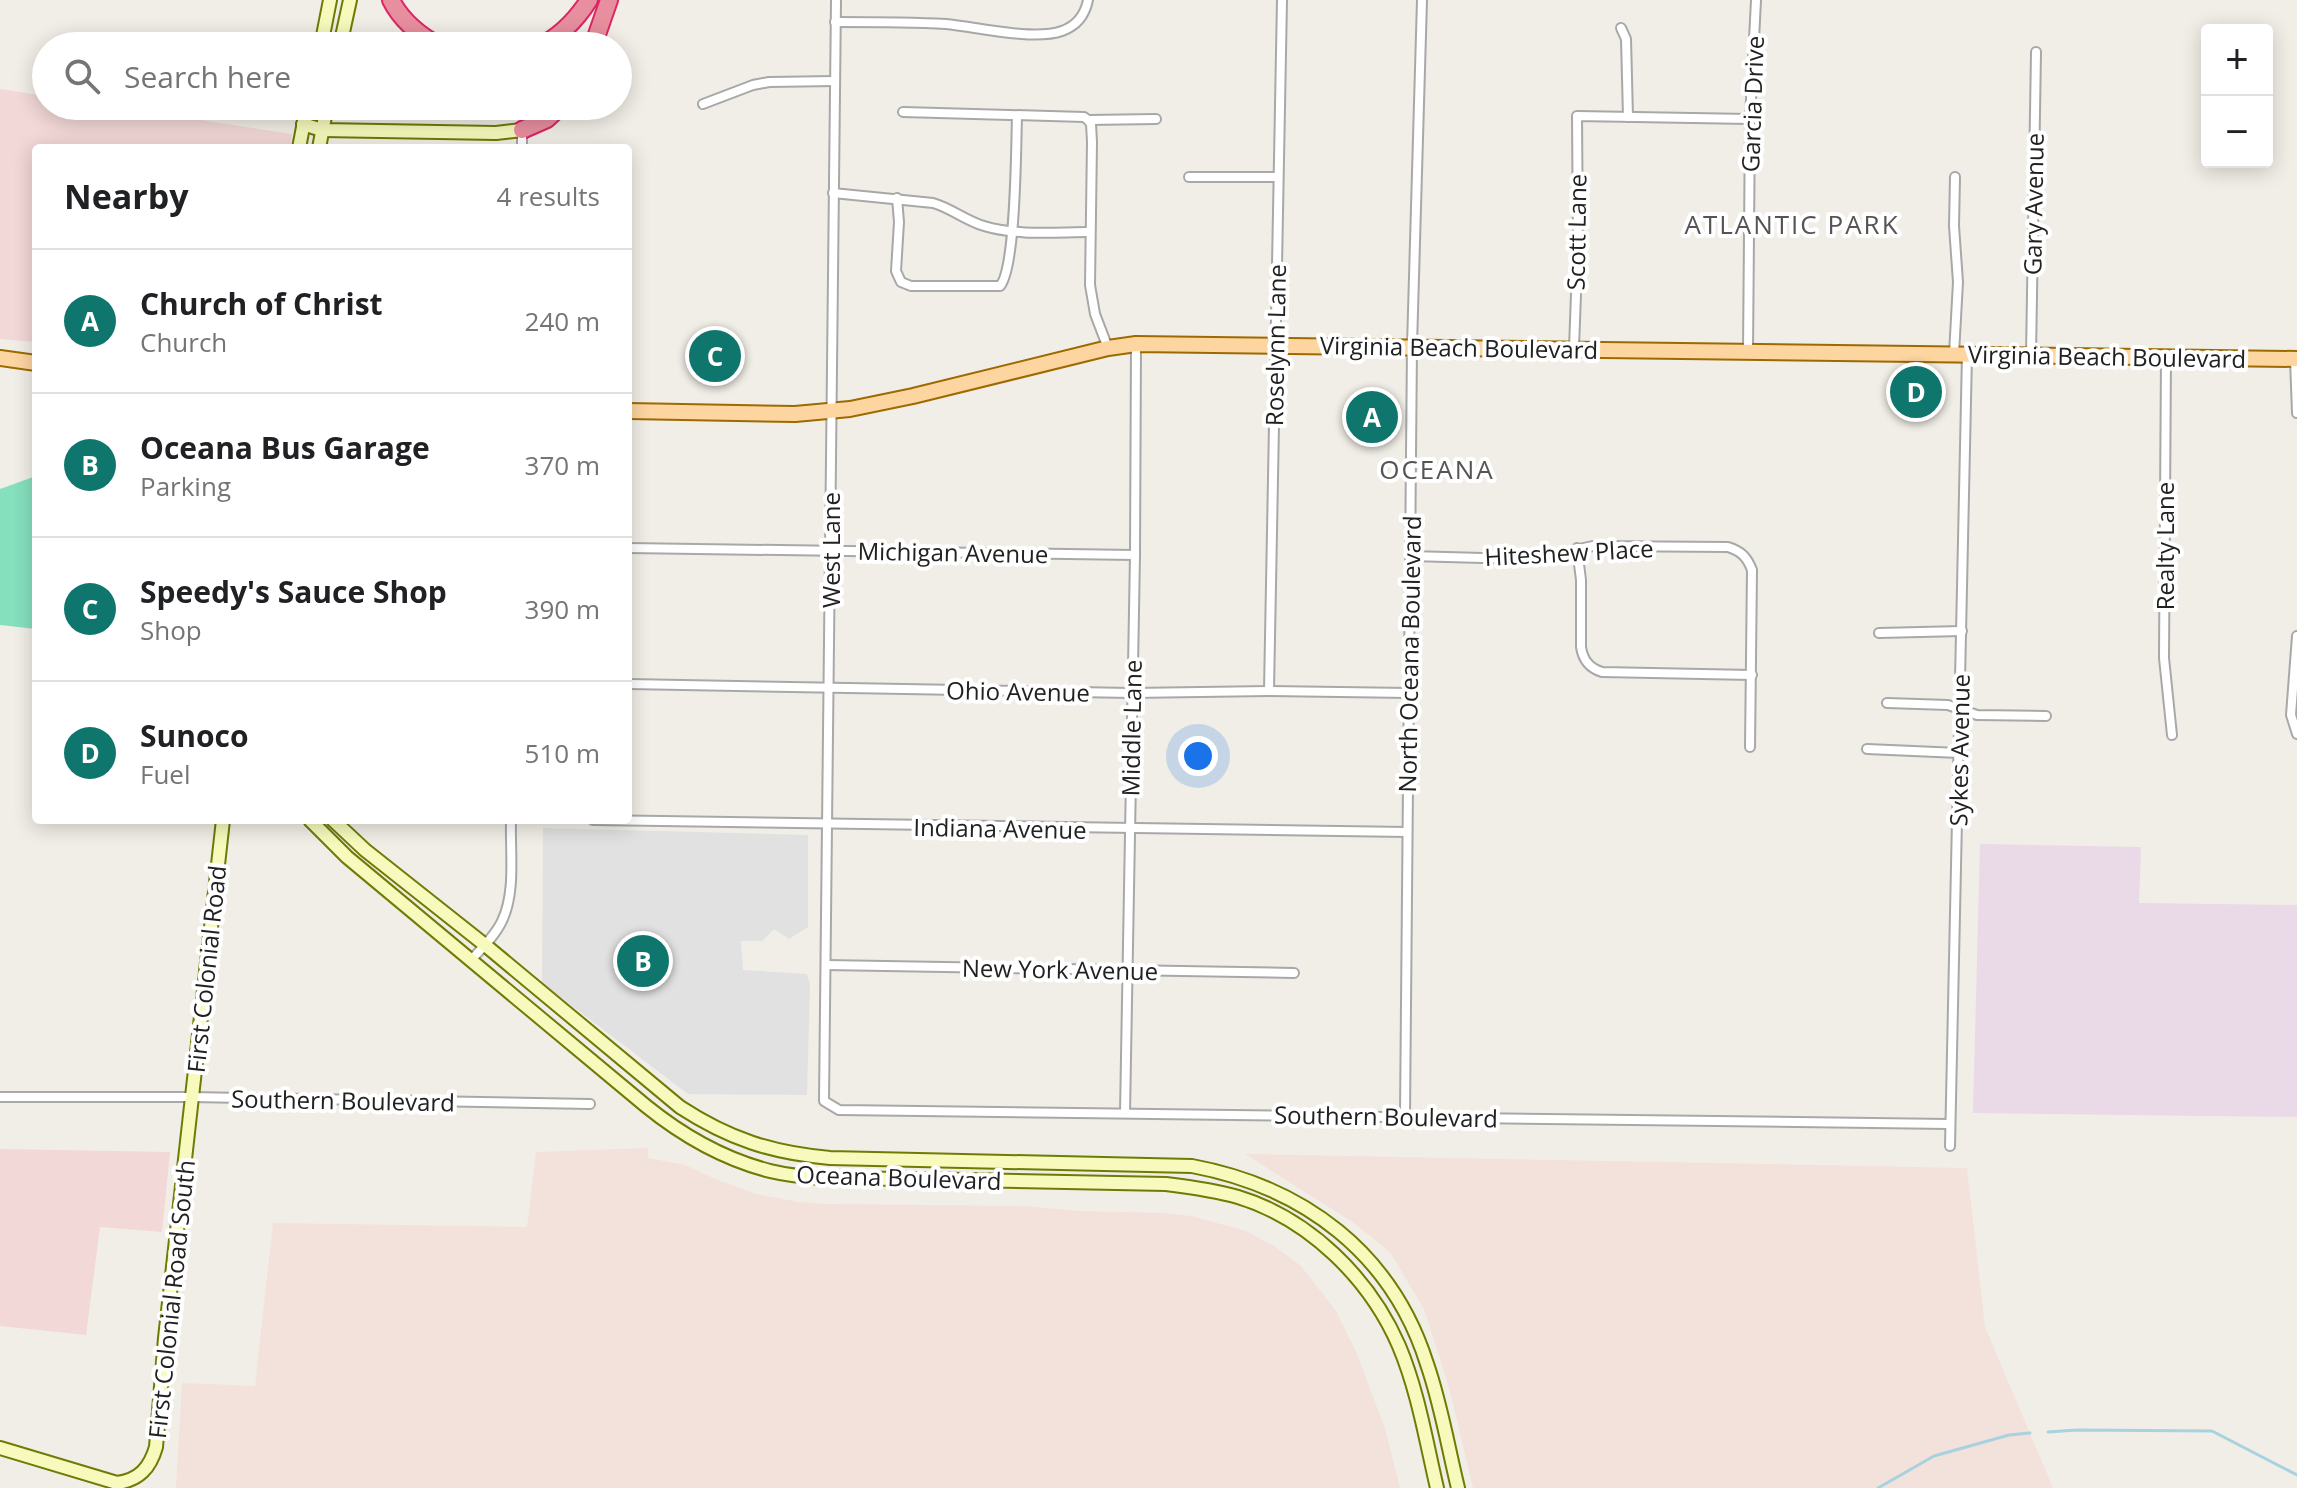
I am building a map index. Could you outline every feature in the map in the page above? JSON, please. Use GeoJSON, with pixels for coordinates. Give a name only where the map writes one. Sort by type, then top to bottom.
{"type":"FeatureCollection","features":[{"type":"Feature","properties":{"kind":"highway"},"geometry":{"type":"LineString","coordinates":[[391,0],[400,15],[418,32]]}},
{"type":"Feature","properties":{"kind":"highway"},"geometry":{"type":"LineString","coordinates":[[562,32],[589,0]]}},
{"type":"Feature","properties":{"kind":"highway"},"geometry":{"type":"LineString","coordinates":[[598,32],[609,0]]}},
{"type":"Feature","properties":{"kind":"highway"},"geometry":{"type":"LineString","coordinates":[[522,130],[545,120]]}},
{"type":"Feature","properties":{"kind":"main road"},"geometry":{"type":"LineString","coordinates":[[324,32],[330,0]]}},
{"type":"Feature","properties":{"kind":"main road"},"geometry":{"type":"LineString","coordinates":[[343,32],[350,0]]}},
{"type":"Feature","properties":{"kind":"main road"},"geometry":{"type":"LineString","coordinates":[[300,144],[304,120]]}},
{"type":"Feature","properties":{"kind":"main road"},"geometry":{"type":"LineString","coordinates":[[320,144],[324,120]]}},
{"type":"Feature","properties":{"kind":"main road"},"geometry":{"type":"LineString","coordinates":[[303,124],[322,130],[496,133],[522,130]]}},
{"type":"Feature","properties":{"kind":"main road","name":"Virginia Beach Boulevard"},"geometry":{"type":"LineString","coordinates":[[632,411],[830,412],[1136,344],[2296,359]]}},
{"type":"Feature","properties":{"kind":"main road"},"geometry":{"type":"LineString","coordinates":[[0,358],[32,362]]}},
{"type":"Feature","properties":{"kind":"main road","name":"First Colonial Road"},"geometry":{"type":"LineString","coordinates":[[190,1117],[223,824]]}},
{"type":"Feature","properties":{"kind":"main road","name":"Oceana Boulevard"},"geometry":{"type":"LineString","coordinates":[[314,824],[347,857],[470,961],[670,1125],[735,1160],[770,1171],[829,1178],[1166,1184],[1241,1198],[1273,1212],[1321,1242],[1342,1261],[1377,1305],[1409,1371],[1437,1488]]}},
{"type":"Feature","properties":{"kind":"main road","name":"Oceana Boulevard"},"geometry":{"type":"LineString","coordinates":[[337,824],[680,1107],[710,1126],[746,1142],[802,1156],[830,1158],[1192,1166],[1246,1179],[1278,1192],[1329,1222],[1385,1281],[1410,1321],[1428,1365],[1458,1488]]}},
{"type":"Feature","properties":{"kind":"main road","name":"First Colonial Road South"},"geometry":{"type":"LineString","coordinates":[[0,1448],[109,1481],[125,1482],[149,1465],[156,1447],[190,1117]]}},
{"type":"Feature","properties":{"kind":"main road"},"geometry":{"type":"LineString","coordinates":[[1342,1261],[1356,1247]]}},
{"type":"Feature","properties":{"kind":"street","name":"West Lane"},"geometry":{"type":"LineString","coordinates":[[824,1101],[836,0]]}},
{"type":"Feature","properties":{"kind":"street"},"geometry":{"type":"LineString","coordinates":[[835,22],[949,25],[999,32],[1053,34],[1078,22],[1088,0]]}},
{"type":"Feature","properties":{"kind":"street","name":"Roselynn Lane"},"geometry":{"type":"LineString","coordinates":[[1269,691],[1282,0]]}},
{"type":"Feature","properties":{"kind":"street","name":"North Oceana Boulevard"},"geometry":{"type":"LineString","coordinates":[[1405,1115],[1412,346],[1422,0]]}},
{"type":"Feature","properties":{"kind":"street","name":"Garcia Drive"},"geometry":{"type":"LineString","coordinates":[[1748,351],[1750,119],[1756,0]]}},
{"type":"Feature","properties":{"kind":"street"},"geometry":{"type":"LineString","coordinates":[[1621,28],[1626,39],[1628,117],[1750,119]]}},
{"type":"Feature","properties":{"kind":"street","name":"Gary Avenue"},"geometry":{"type":"LineString","coordinates":[[2031,355],[2036,52]]}},
{"type":"Feature","properties":{"kind":"street"},"geometry":{"type":"LineString","coordinates":[[703,104],[769,82],[835,81]]}},
{"type":"Feature","properties":{"kind":"street"},"geometry":{"type":"LineString","coordinates":[[903,112],[1084,117],[1088,120],[1092,142],[1092,303],[1108,348]]}},
{"type":"Feature","properties":{"kind":"street"},"geometry":{"type":"LineString","coordinates":[[897,198],[899,234],[896,271],[897,277],[906,286],[1000,286],[1005,279],[1012,230],[1017,116]]}},
{"type":"Feature","properties":{"kind":"street","name":"Scott Lane"},"geometry":{"type":"LineString","coordinates":[[1574,348],[1578,241],[1577,116],[1628,117]]}},
{"type":"Feature","properties":{"kind":"street"},"geometry":{"type":"LineString","coordinates":[[1088,120],[1156,119]]}},
{"type":"Feature","properties":{"kind":"street"},"geometry":{"type":"LineString","coordinates":[[522,130],[522,144]]}},
{"type":"Feature","properties":{"kind":"street"},"geometry":{"type":"LineString","coordinates":[[1189,177],[1278,177]]}},
{"type":"Feature","properties":{"kind":"street","name":"Sykes Avenue"},"geometry":{"type":"LineString","coordinates":[[1950,1146],[1962,631],[1961,354],[1954,226],[1955,177]]}},
{"type":"Feature","properties":{"kind":"street"},"geometry":{"type":"LineString","coordinates":[[833,193],[933,203],[985,226],[1012,230],[1090,232]]}},
{"type":"Feature","properties":{"kind":"street","name":"Middle Lane"},"geometry":{"type":"LineString","coordinates":[[1125,1113],[1136,344]]}},
{"type":"Feature","properties":{"kind":"street","name":"Realty Lane"},"geometry":{"type":"LineString","coordinates":[[2166,356],[2164,658],[2172,735]]}},
{"type":"Feature","properties":{"kind":"street"},"geometry":{"type":"LineString","coordinates":[[2296,359],[2297,413]]}},
{"type":"Feature","properties":{"kind":"street","name":"Hiteshew Place"},"geometry":{"type":"LineString","coordinates":[[1410,556],[1519,559],[1600,545],[1728,547],[1738,550],[1752,570],[1752,675]]}},
{"type":"Feature","properties":{"kind":"street","name":"Michigan Avenue"},"geometry":{"type":"LineString","coordinates":[[632,548],[1135,555]]}},
{"type":"Feature","properties":{"kind":"street"},"geometry":{"type":"LineString","coordinates":[[1577,548],[1581,580],[1581,647],[1591,666],[1602,672],[1752,675],[1750,747]]}},
{"type":"Feature","properties":{"kind":"street"},"geometry":{"type":"LineString","coordinates":[[1879,633],[1962,631]]}},
{"type":"Feature","properties":{"kind":"street"},"geometry":{"type":"LineString","coordinates":[[2297,636],[2291,715],[2297,734]]}},
{"type":"Feature","properties":{"kind":"street","name":"Ohio Avenue"},"geometry":{"type":"LineString","coordinates":[[632,684],[1132,693],[1409,693]]}},
{"type":"Feature","properties":{"kind":"street"},"geometry":{"type":"LineString","coordinates":[[1887,703],[1937,703],[1977,715],[2046,716]]}},
{"type":"Feature","properties":{"kind":"street"},"geometry":{"type":"LineString","coordinates":[[1867,749],[1959,753]]}},
{"type":"Feature","properties":{"kind":"street","name":"Indiana Avenue"},"geometry":{"type":"LineString","coordinates":[[632,821],[1407,832]]}},
{"type":"Feature","properties":{"kind":"street"},"geometry":{"type":"LineString","coordinates":[[470,961],[502,922],[510,898],[511,824]]}},
{"type":"Feature","properties":{"kind":"street","name":"New York Avenue"},"geometry":{"type":"LineString","coordinates":[[826,965],[1294,973]]}},
{"type":"Feature","properties":{"kind":"street","name":"Southern Boulevard"},"geometry":{"type":"LineString","coordinates":[[0,1097],[590,1104]]}},
{"type":"Feature","properties":{"kind":"street","name":"Southern Boulevard"},"geometry":{"type":"LineString","coordinates":[[824,1101],[839,1110],[1949,1124]]}},
{"type":"Feature","properties":{"kind":"shaded area"},"geometry":{"type":"Polygon","coordinates":[[[0,89],[32,94],[32,120],[201,120],[292,134],[291,144],[32,144],[32,342],[0,339],[0,89]]]}},
{"type":"Feature","properties":{"kind":"shaded area"},"geometry":{"type":"Polygon","coordinates":[[[543,828],[808,835],[808,927],[789,939],[774,929],[762,941],[741,941],[743,970],[807,974],[810,984],[807,1095],[688,1094],[542,983],[543,828]]]}},
{"type":"Feature","properties":{"kind":"shaded area"},"geometry":{"type":"Polygon","coordinates":[[[1980,844],[2141,847],[2139,903],[2297,905],[2297,1117],[1973,1113],[1980,844]]]}},
{"type":"Feature","properties":{"kind":"shaded area"},"geometry":{"type":"Polygon","coordinates":[[[648,1148],[648,1158],[685,1165],[756,1194],[798,1202],[1026,1206],[1076,1211],[1164,1213],[1191,1216],[1246,1231],[1301,1266],[1336,1311],[1357,1354],[1385,1429],[1400,1488],[176,1488],[182,1383],[255,1386],[273,1223],[527,1227],[536,1152],[648,1148]]]}},
{"type":"Feature","properties":{"kind":"shaded area"},"geometry":{"type":"Polygon","coordinates":[[[0,1149],[170,1152],[162,1232],[100,1227],[86,1335],[0,1326],[0,1149]]]}},
{"type":"Feature","properties":{"kind":"shaded area"},"geometry":{"type":"Polygon","coordinates":[[[1245,1154],[1967,1168],[1985,1327],[2053,1488],[1473,1488],[1449,1387],[1424,1309],[1390,1252],[1354,1223],[1245,1154]]]}},
{"type":"Feature","properties":{"kind":"green space"},"geometry":{"type":"Polygon","coordinates":[[[32,477],[32,629],[0,625],[0,489],[32,477]]]}},
{"type":"Feature","properties":{"kind":"waterway"},"geometry":{"type":"LineString","coordinates":[[2048,1432],[2212,1431],[2297,1475]]}},
{"type":"Feature","properties":{"kind":"waterway"},"geometry":{"type":"LineString","coordinates":[[1878,1488],[1934,1456],[2009,1435],[2030,1433]]}},
{"type":"Feature","properties":{"kind":"place","name":"Speedy's Sauce Shop"},"geometry":{"type":"Point","coordinates":[715,356]}},
{"type":"Feature","properties":{"kind":"place","name":"Sunoco"},"geometry":{"type":"Point","coordinates":[1916,392]}},
{"type":"Feature","properties":{"kind":"place","name":"Church of Christ"},"geometry":{"type":"Point","coordinates":[1372,417]}},
{"type":"Feature","properties":{"kind":"place","name":"Oceana Bus Garage"},"geometry":{"type":"Point","coordinates":[643,961]}},
{"type":"Feature","properties":{"kind":"district","name":"ATLANTIC PARK"},"geometry":{"type":"Point","coordinates":[1792,224]}},
{"type":"Feature","properties":{"kind":"district","name":"OCEANA"},"geometry":{"type":"Point","coordinates":[1437,469]}}]}
